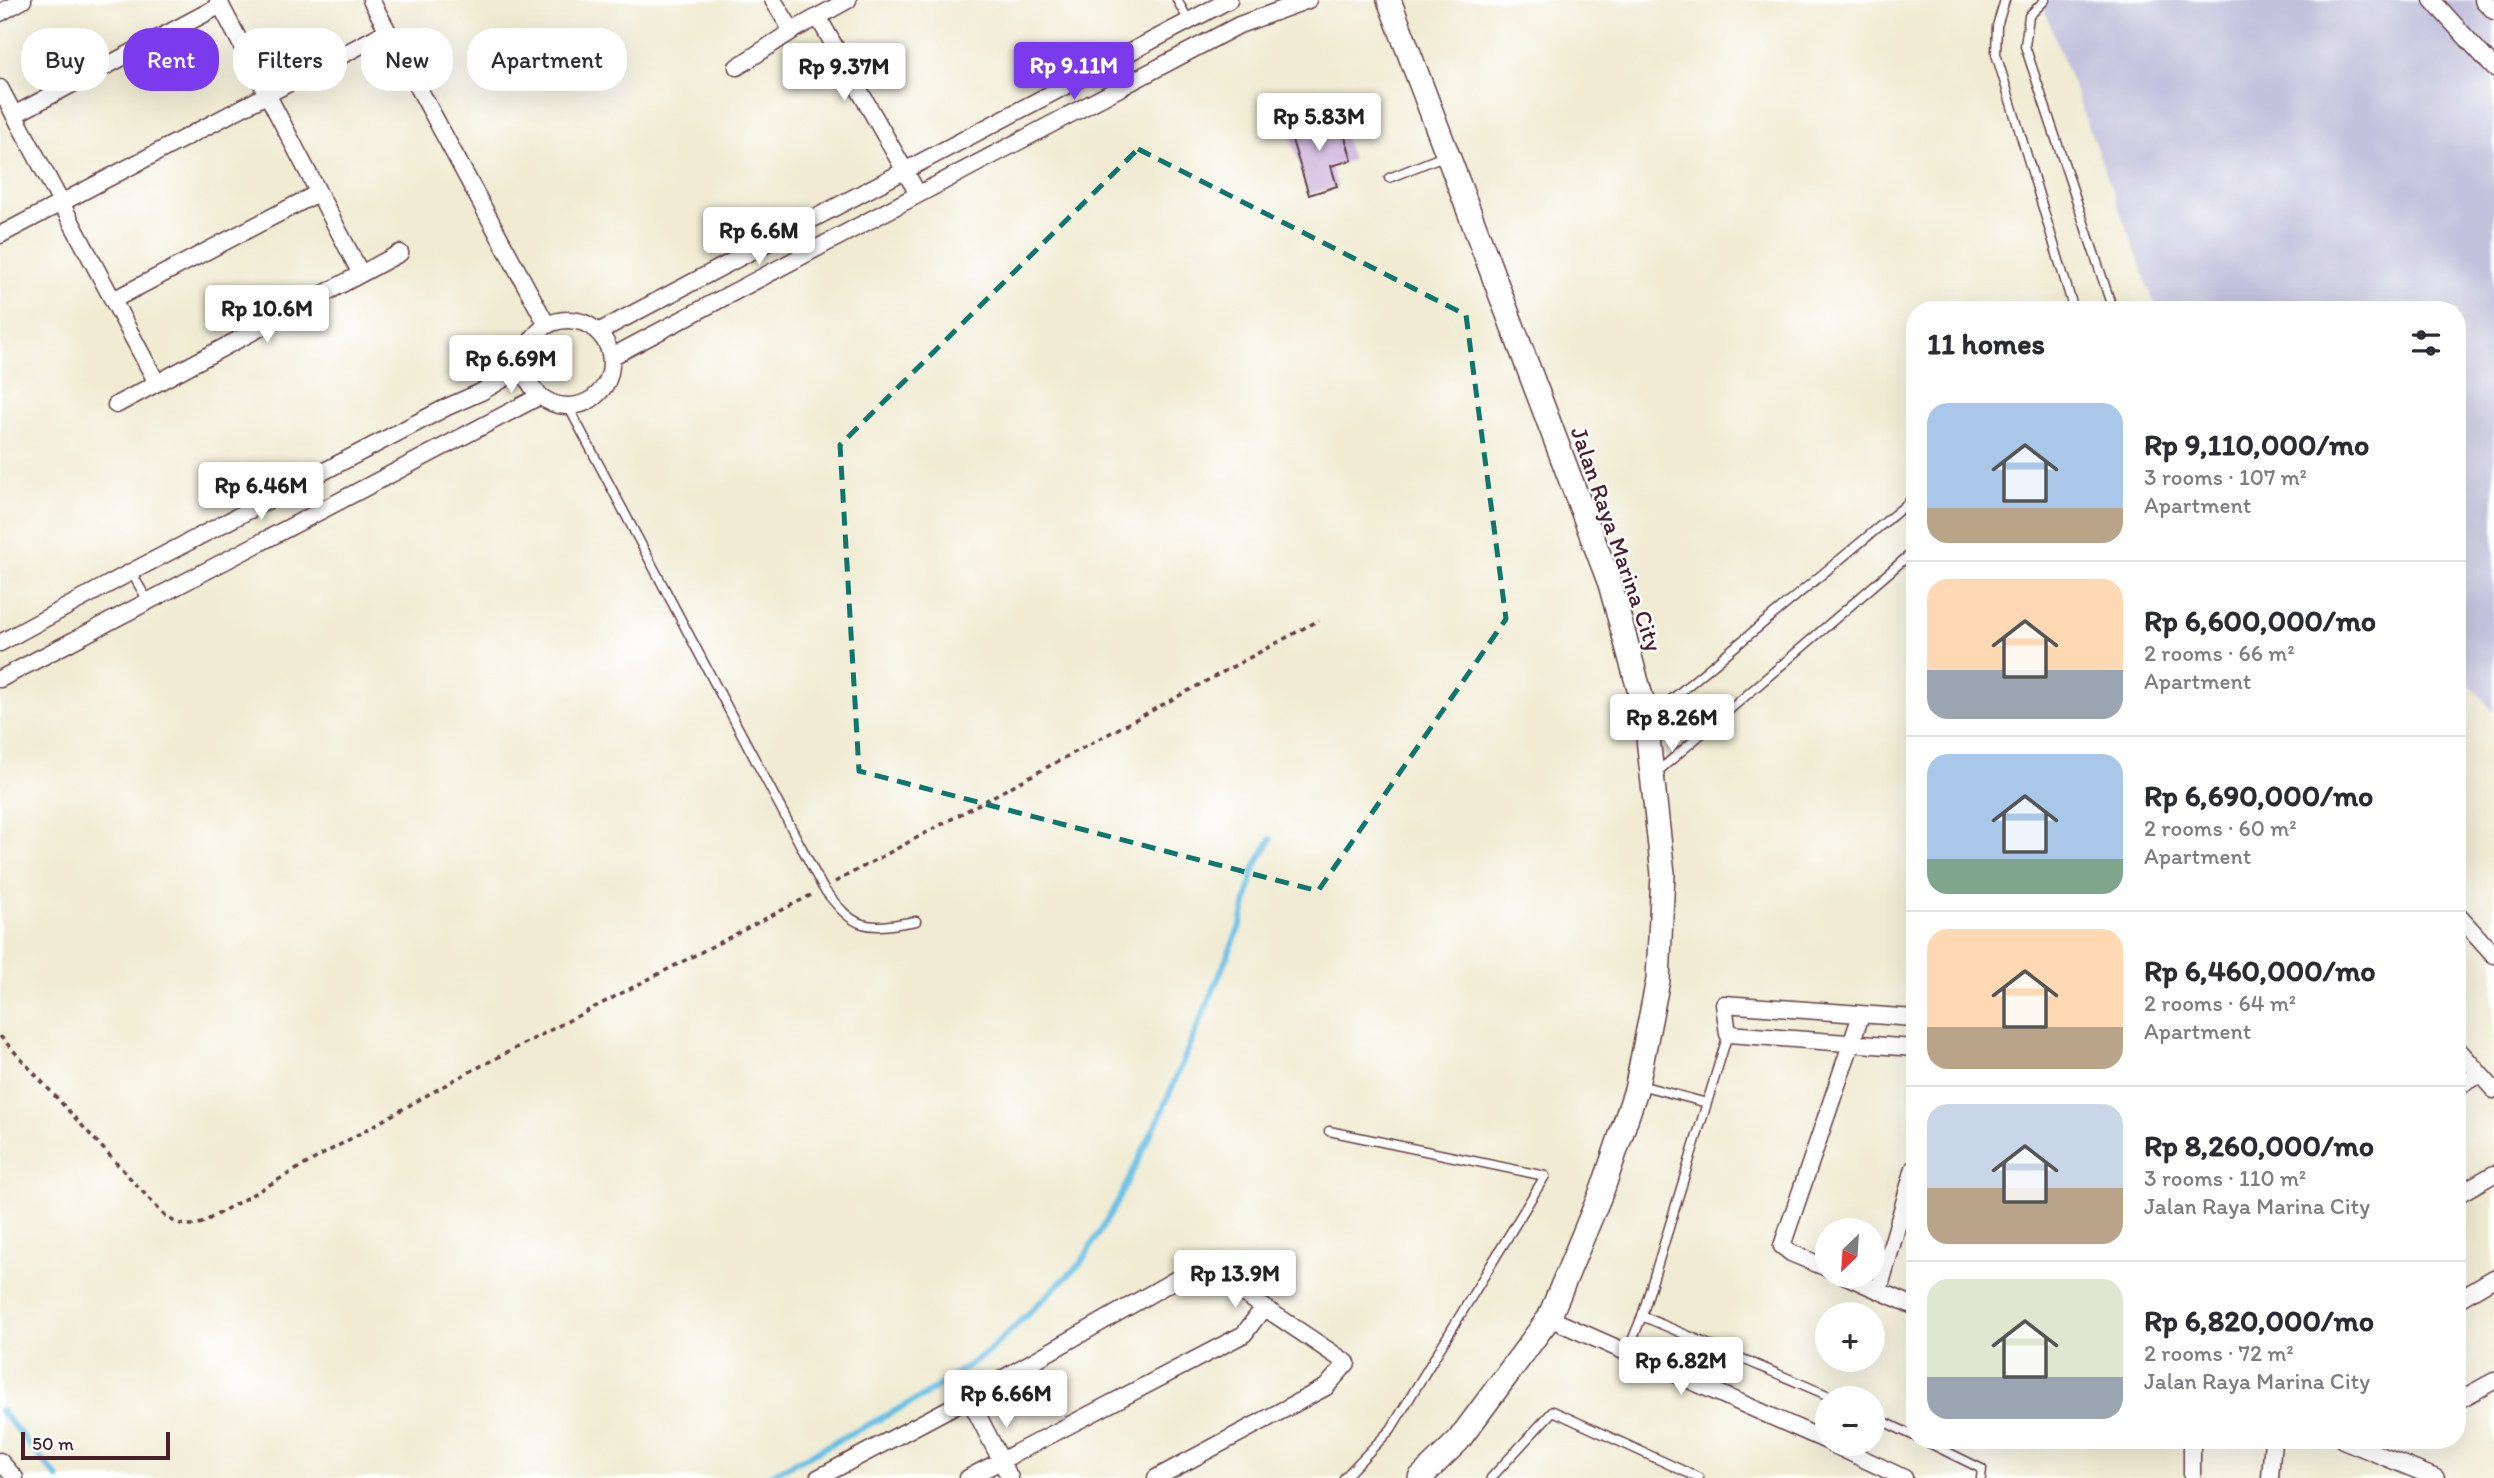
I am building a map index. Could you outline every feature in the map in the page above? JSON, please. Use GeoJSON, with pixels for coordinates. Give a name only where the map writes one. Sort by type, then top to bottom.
{"type":"FeatureCollection","features":[{"type":"Feature","properties":{"kind":"main road","name":"Jalan Raya Marina City"},"geometry":{"type":"LineString","coordinates":[[1390,0],[1609,584],[1646,720],[1663,874],[1658,980],[1637,1084],[1603,1188],[1549,1318],[1458,1441],[1420,1478]]}},
{"type":"Feature","properties":{"kind":"street"},"geometry":{"type":"LineString","coordinates":[[0,13],[23,0]]}},
{"type":"Feature","properties":{"kind":"street"},"geometry":{"type":"LineString","coordinates":[[371,0],[386,28]]}},
{"type":"Feature","properties":{"kind":"street"},"geometry":{"type":"LineString","coordinates":[[773,0],[792,31]]}},
{"type":"Feature","properties":{"kind":"street"},"geometry":{"type":"LineString","coordinates":[[737,67],[792,31],[848,0]]}},
{"type":"Feature","properties":{"kind":"street"},"geometry":{"type":"LineString","coordinates":[[598,332],[1229,0]]}},
{"type":"Feature","properties":{"kind":"street"},"geometry":{"type":"LineString","coordinates":[[611,356],[1239,25],[1308,0]]}},
{"type":"Feature","properties":{"kind":"street"},"geometry":{"type":"LineString","coordinates":[[2432,0],[2494,68]]}},
{"type":"Feature","properties":{"kind":"street"},"geometry":{"type":"LineString","coordinates":[[2483,0],[2494,11]]}},
{"type":"Feature","properties":{"kind":"street"},"geometry":{"type":"LineString","coordinates":[[14,115],[219,3],[361,274]]}},
{"type":"Feature","properties":{"kind":"street"},"geometry":{"type":"LineString","coordinates":[[818,17],[918,194]]}},
{"type":"Feature","properties":{"kind":"street"},"geometry":{"type":"LineString","coordinates":[[0,236],[361,45]]}},
{"type":"Feature","properties":{"kind":"street"},"geometry":{"type":"LineString","coordinates":[[0,88],[158,383]]}},
{"type":"Feature","properties":{"kind":"street"},"geometry":{"type":"LineString","coordinates":[[420,91],[547,325]]}},
{"type":"Feature","properties":{"kind":"street"},"geometry":{"type":"LineString","coordinates":[[113,300],[318,193]]}},
{"type":"Feature","properties":{"kind":"street"},"geometry":{"type":"LineString","coordinates":[[116,405],[400,253]]}},
{"type":"Feature","properties":{"kind":"street"},"geometry":{"type":"LineString","coordinates":[[568,320],[589,325],[607,343],[611,356],[611,371],[605,385],[595,397],[583,404],[553,404],[532,388],[524,367],[529,343],[537,332],[547,325],[568,320]]}},
{"type":"Feature","properties":{"kind":"street"},"geometry":{"type":"LineString","coordinates":[[0,643],[524,367]]}},
{"type":"Feature","properties":{"kind":"street"},"geometry":{"type":"LineString","coordinates":[[0,679],[540,396]]}},
{"type":"Feature","properties":{"kind":"street"},"geometry":{"type":"LineString","coordinates":[[2466,924],[2494,956]]}},
{"type":"Feature","properties":{"kind":"street"},"geometry":{"type":"LineString","coordinates":[[1906,1018],[1724,1004],[1728,1034],[1906,1047]]}},
{"type":"Feature","properties":{"kind":"street"},"geometry":{"type":"LineString","coordinates":[[1815,1263],[1791,1253],[1782,1246],[1861,1015]]}},
{"type":"Feature","properties":{"kind":"street"},"geometry":{"type":"LineString","coordinates":[[2466,1058],[2494,1090]]}},
{"type":"Feature","properties":{"kind":"street"},"geometry":{"type":"LineString","coordinates":[[2466,1082],[2480,1074]]}},
{"type":"Feature","properties":{"kind":"street"},"geometry":{"type":"LineString","coordinates":[[2466,1190],[2494,1174]]}},
{"type":"Feature","properties":{"kind":"street"},"geometry":{"type":"LineString","coordinates":[[1879,1290],[1906,1206]]}},
{"type":"Feature","properties":{"kind":"street"},"geometry":{"type":"LineString","coordinates":[[818,1478],[969,1398],[1201,1265],[1347,1363],[1326,1387],[1156,1478]]}},
{"type":"Feature","properties":{"kind":"street"},"geometry":{"type":"LineString","coordinates":[[2466,1295],[2494,1278]]}},
{"type":"Feature","properties":{"kind":"street"},"geometry":{"type":"LineString","coordinates":[[1874,1288],[1906,1302]]}},
{"type":"Feature","properties":{"kind":"street"},"geometry":{"type":"LineString","coordinates":[[968,1478],[1244,1334],[1264,1307]]}},
{"type":"Feature","properties":{"kind":"street"},"geometry":{"type":"LineString","coordinates":[[1549,1318],[1815,1436]]}},
{"type":"Feature","properties":{"kind":"street"},"geometry":{"type":"LineString","coordinates":[[2466,1396],[2494,1381]]}},
{"type":"Feature","properties":{"kind":"street"},"geometry":{"type":"LineString","coordinates":[[969,1398],[1010,1478]]}},
{"type":"Feature","properties":{"kind":"street"},"geometry":{"type":"LineString","coordinates":[[2192,1449],[2192,1478]]}},
{"type":"Feature","properties":{"kind":"street"},"geometry":{"type":"LineString","coordinates":[[2270,1478],[2272,1449]]}},
{"type":"Feature","properties":{"kind":"street"},"geometry":{"type":"LineString","coordinates":[[2367,1450],[2437,1478]]}},
{"type":"Feature","properties":{"kind":"street"},"geometry":{"type":"LineString","coordinates":[[1851,1456],[1872,1471],[1904,1478]]}},
{"type":"Feature","properties":{"kind":"street"},"geometry":{"type":"LineString","coordinates":[[0,1461],[15,1478]]}},
{"type":"Feature","properties":{"kind":"lane"},"geometry":{"type":"LineString","coordinates":[[1177,0],[1189,21]]}},
{"type":"Feature","properties":{"kind":"lane"},"geometry":{"type":"LineString","coordinates":[[2005,0],[1997,26],[1996,54],[2071,301]]}},
{"type":"Feature","properties":{"kind":"lane"},"geometry":{"type":"LineString","coordinates":[[2045,0],[2029,16],[2025,46],[2110,301]]}},
{"type":"Feature","properties":{"kind":"lane"},"geometry":{"type":"LineString","coordinates":[[1389,178],[1448,154]]}},
{"type":"Feature","properties":{"kind":"lane"},"geometry":{"type":"LineString","coordinates":[[568,406],[823,888],[838,908],[857,924],[886,926],[916,921]]}},
{"type":"Feature","properties":{"kind":"lane"},"geometry":{"type":"LineString","coordinates":[[1646,720],[1906,505]]}},
{"type":"Feature","properties":{"kind":"lane"},"geometry":{"type":"LineString","coordinates":[[1652,776],[1906,558]]}},
{"type":"Feature","properties":{"kind":"lane"},"geometry":{"type":"LineString","coordinates":[[131,572],[148,601]]}},
{"type":"Feature","properties":{"kind":"lane"},"geometry":{"type":"LineString","coordinates":[[1627,1353],[1642,1315],[1728,1034]]}},
{"type":"Feature","properties":{"kind":"lane"},"geometry":{"type":"LineString","coordinates":[[1637,1084],[1707,1103]]}},
{"type":"Feature","properties":{"kind":"lane"},"geometry":{"type":"LineString","coordinates":[[1329,1131],[1545,1176],[1391,1429],[1344,1478]]}},
{"type":"Feature","properties":{"kind":"lane"},"geometry":{"type":"LineString","coordinates":[[1642,1315],[1815,1390]]}},
{"type":"Feature","properties":{"kind":"lane"},"geometry":{"type":"LineString","coordinates":[[1491,1478],[1553,1411],[1699,1478]]}},
{"type":"Feature","properties":{"kind":"lane"},"geometry":{"type":"LineString","coordinates":[[1885,1422],[1906,1432]]}},
{"type":"Feature","properties":{"kind":"lane"},"geometry":{"type":"LineString","coordinates":[[1941,1449],[1982,1469],[1981,1478]]}},
{"type":"Feature","properties":{"kind":"path"},"geometry":{"type":"LineString","coordinates":[[0,1037],[164,1215],[173,1222],[192,1225],[202,1223],[454,1080],[823,888],[1319,620]]}},
{"type":"Feature","properties":{"kind":"highlighted area"},"geometry":{"type":"Polygon","coordinates":[[[1138,149],[1466,315],[1506,619],[1318,891],[859,771],[840,445],[1138,149]]]}},
{"type":"Feature","properties":{"kind":"shaded area"},"geometry":{"type":"Polygon","coordinates":[[[2041,0],[2494,0],[2494,712],[2466,680],[2466,301],[2154,301],[2041,0]]]}},
{"type":"Feature","properties":{"kind":"building"},"geometry":{"type":"Polygon","coordinates":[[[1324,117],[1329,135],[1343,131],[1352,160],[1331,166],[1337,186],[1309,195],[1288,127],[1324,117]]]}},
{"type":"Feature","properties":{"kind":"waterway"},"geometry":{"type":"LineString","coordinates":[[765,1478],[922,1397],[988,1352],[1081,1263],[1118,1201],[1160,1116],[1241,924],[1254,869],[1271,839]]}},
{"type":"Feature","properties":{"kind":"waterway"},"geometry":{"type":"LineString","coordinates":[[0,1410],[58,1478]]}}]}
